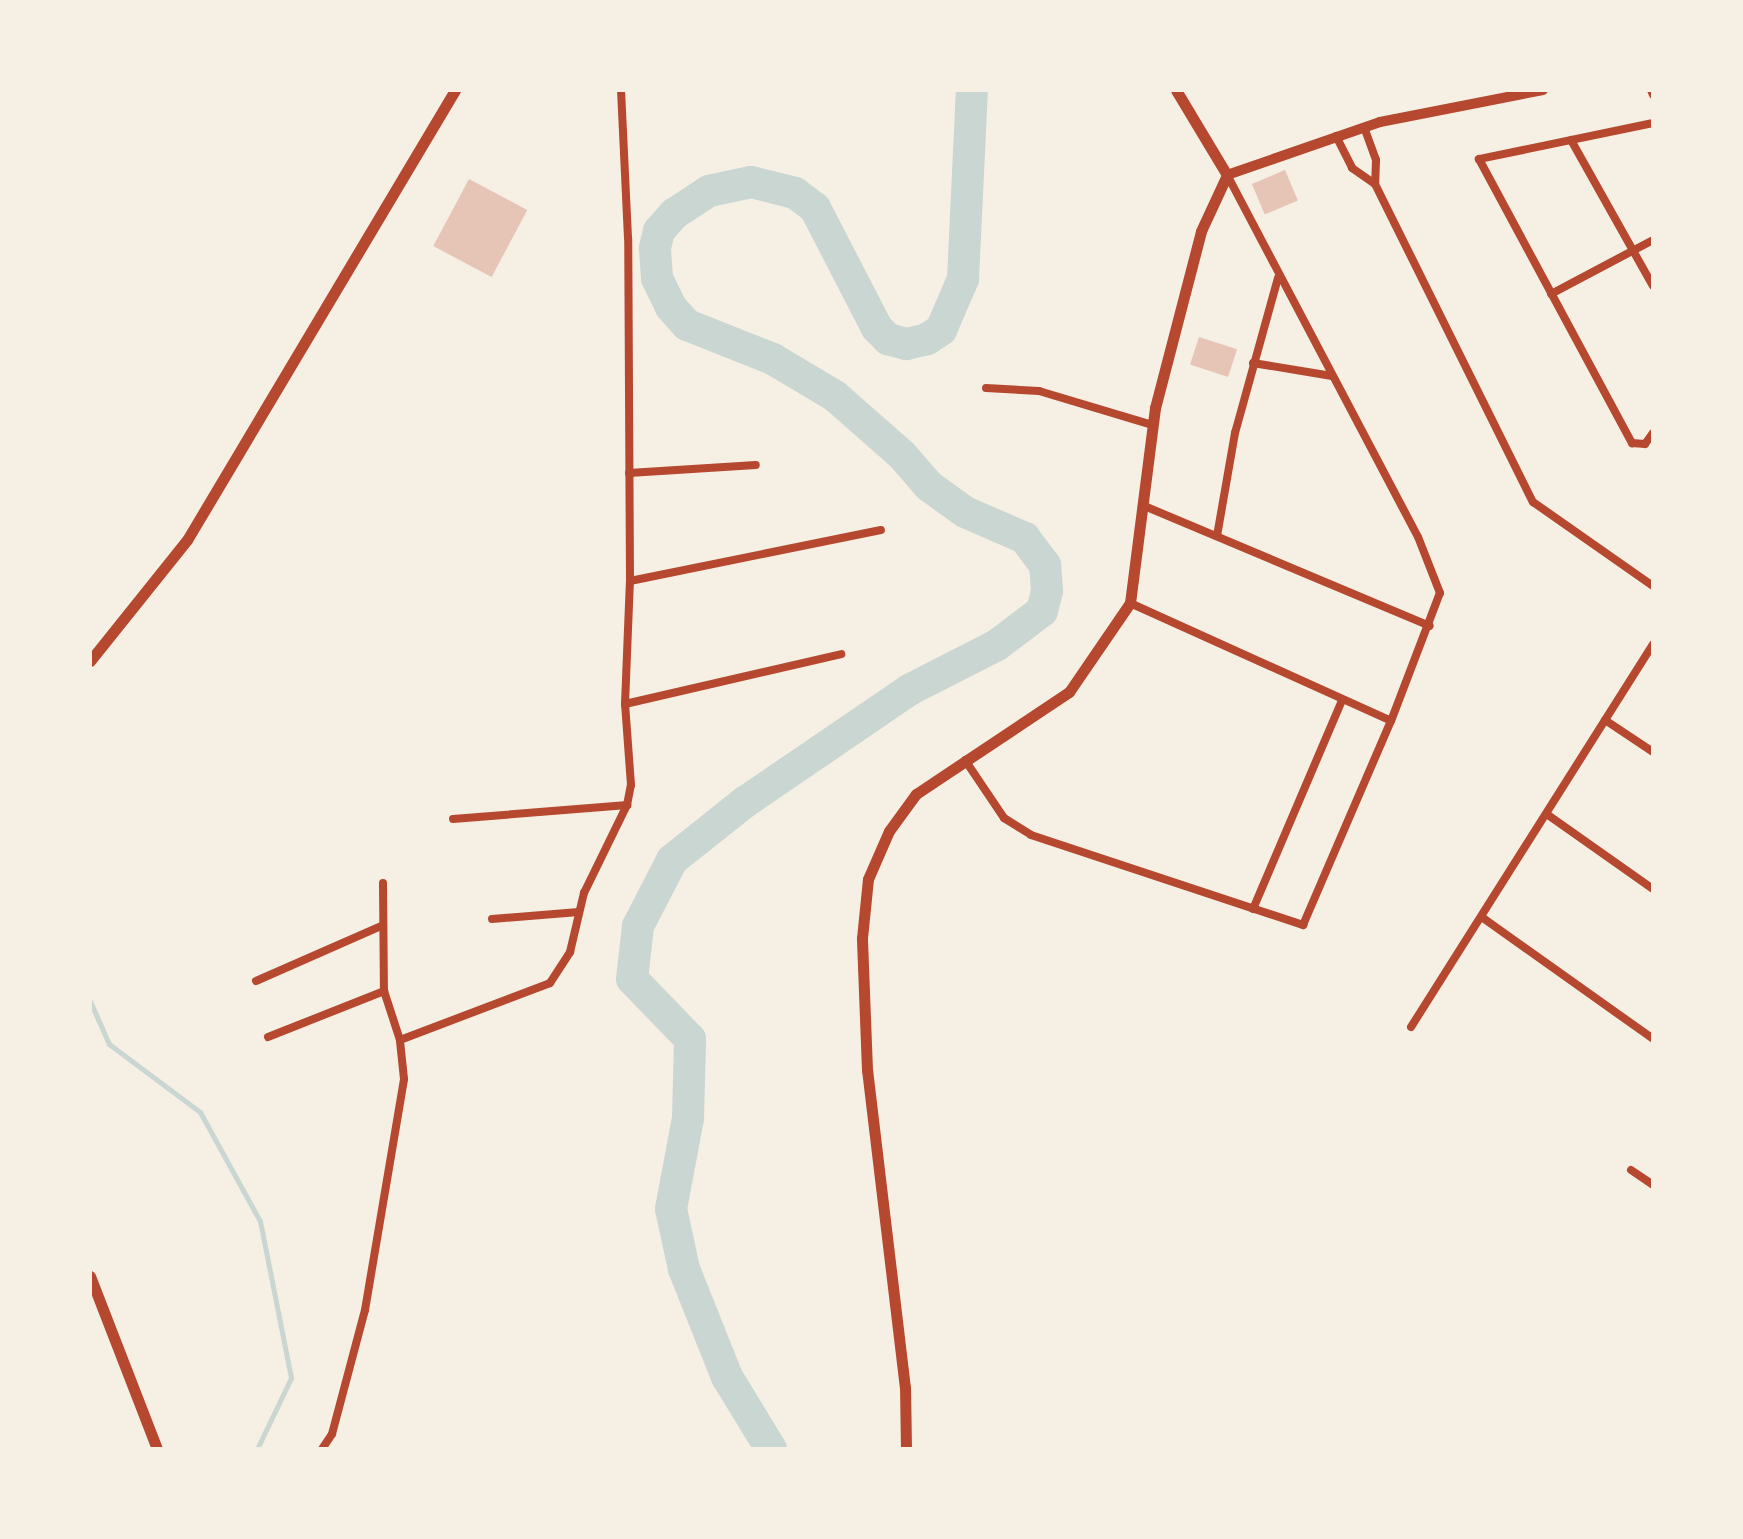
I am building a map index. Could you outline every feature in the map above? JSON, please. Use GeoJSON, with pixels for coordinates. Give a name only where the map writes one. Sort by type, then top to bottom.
{"type":"FeatureCollection","features":[{"type":"Feature","properties":{"kind":"main road"},"geometry":{"type":"LineString","coordinates":[[90,662],[187,540],[454,90]]}},
{"type":"Feature","properties":{"kind":"main road"},"geometry":{"type":"LineString","coordinates":[[906,1449],[905,1388],[869,1100],[862,938],[868,879],[889,831],[916,794],[1069,692],[1095,661],[1130,603],[1152,426],[1196,249],[1228,175],[1176,90]]}},
{"type":"Feature","properties":{"kind":"main road"},"geometry":{"type":"LineString","coordinates":[[90,1276],[157,1449]]}},
{"type":"Feature","properties":{"kind":"street"},"geometry":{"type":"LineString","coordinates":[[400,1040],[550,982],[570,952],[584,892],[627,805],[628,238],[621,90]]}},
{"type":"Feature","properties":{"kind":"street"},"geometry":{"type":"LineString","coordinates":[[965,760],[1004,818],[1031,835],[1303,926],[1391,721],[1440,593],[1418,538],[1278,278],[1228,175],[1364,127],[1543,90]]}},
{"type":"Feature","properties":{"kind":"street"},"geometry":{"type":"LineString","coordinates":[[1653,122],[1479,159],[1632,442],[1645,444],[1653,433]]}},
{"type":"Feature","properties":{"kind":"street"},"geometry":{"type":"LineString","coordinates":[[1364,127],[1376,160],[1375,184]]}},
{"type":"Feature","properties":{"kind":"street"},"geometry":{"type":"LineString","coordinates":[[1336,135],[1352,168],[1375,184],[1533,502],[1653,586]]}},
{"type":"Feature","properties":{"kind":"street"},"geometry":{"type":"LineString","coordinates":[[1571,140],[1653,286]]}},
{"type":"Feature","properties":{"kind":"street"},"geometry":{"type":"LineString","coordinates":[[1551,294],[1653,240]]}},
{"type":"Feature","properties":{"kind":"street"},"geometry":{"type":"LineString","coordinates":[[1217,536],[1235,433],[1278,278]]}},
{"type":"Feature","properties":{"kind":"street"},"geometry":{"type":"LineString","coordinates":[[1253,364],[1332,376]]}},
{"type":"Feature","properties":{"kind":"street"},"geometry":{"type":"LineString","coordinates":[[986,388],[1039,391],[1152,426]]}},
{"type":"Feature","properties":{"kind":"street"},"geometry":{"type":"LineString","coordinates":[[629,474],[756,465]]}},
{"type":"Feature","properties":{"kind":"street"},"geometry":{"type":"LineString","coordinates":[[1142,506],[1430,626]]}},
{"type":"Feature","properties":{"kind":"street"},"geometry":{"type":"LineString","coordinates":[[630,581],[881,530]]}},
{"type":"Feature","properties":{"kind":"street"},"geometry":{"type":"LineString","coordinates":[[1130,603],[1391,721]]}},
{"type":"Feature","properties":{"kind":"street"},"geometry":{"type":"LineString","coordinates":[[1411,1027],[1653,644]]}},
{"type":"Feature","properties":{"kind":"street"},"geometry":{"type":"LineString","coordinates":[[625,704],[841,654]]}},
{"type":"Feature","properties":{"kind":"street"},"geometry":{"type":"LineString","coordinates":[[1253,909],[1342,700]]}},
{"type":"Feature","properties":{"kind":"street"},"geometry":{"type":"LineString","coordinates":[[1605,720],[1653,752]]}},
{"type":"Feature","properties":{"kind":"street"},"geometry":{"type":"LineString","coordinates":[[453,820],[627,805]]}},
{"type":"Feature","properties":{"kind":"street"},"geometry":{"type":"LineString","coordinates":[[1548,815],[1653,889]]}},
{"type":"Feature","properties":{"kind":"street"},"geometry":{"type":"LineString","coordinates":[[322,1449],[332,1434],[365,1310],[404,1080],[400,1040],[384,991],[383,883]]}},
{"type":"Feature","properties":{"kind":"street"},"geometry":{"type":"LineString","coordinates":[[492,919],[579,912]]}},
{"type":"Feature","properties":{"kind":"street"},"geometry":{"type":"LineString","coordinates":[[1483,918],[1653,1039]]}},
{"type":"Feature","properties":{"kind":"street"},"geometry":{"type":"LineString","coordinates":[[256,981],[382,926]]}},
{"type":"Feature","properties":{"kind":"street"},"geometry":{"type":"LineString","coordinates":[[268,1036],[384,991]]}},
{"type":"Feature","properties":{"kind":"street"},"geometry":{"type":"LineString","coordinates":[[1631,1170],[1653,1185]]}},
{"type":"Feature","properties":{"kind":"building"},"geometry":{"type":"Polygon","coordinates":[[[1285,170],[1298,200],[1265,214],[1252,184],[1285,170]]]}},
{"type":"Feature","properties":{"kind":"building"},"geometry":{"type":"Polygon","coordinates":[[[469,179],[527,210],[492,277],[433,246],[469,179]]]}},
{"type":"Feature","properties":{"kind":"building"},"geometry":{"type":"Polygon","coordinates":[[[1199,337],[1237,349],[1228,377],[1190,365],[1199,337]]]}},
{"type":"Feature","properties":{"kind":"waterway"},"geometry":{"type":"LineString","coordinates":[[771,1449],[727,1377],[684,1269],[671,1209],[688,1118],[690,1039],[632,979],[638,926],[672,860],[745,802],[909,690],[997,645],[1042,611],[1047,591],[1045,565],[1025,538],[965,512],[929,486],[902,455],[835,396],[773,359],[687,325],[671,307],[657,278],[655,248],[659,231],[674,214],[709,191],[751,182],[795,193],[815,208],[877,328],[888,339],[906,344],[927,339],[941,330],[963,279],[972,90]]}},
{"type":"Feature","properties":{"kind":"waterway"},"geometry":{"type":"LineString","coordinates":[[90,1001],[109,1044],[200,1112],[260,1221],[291,1378],[257,1449]]}}]}
